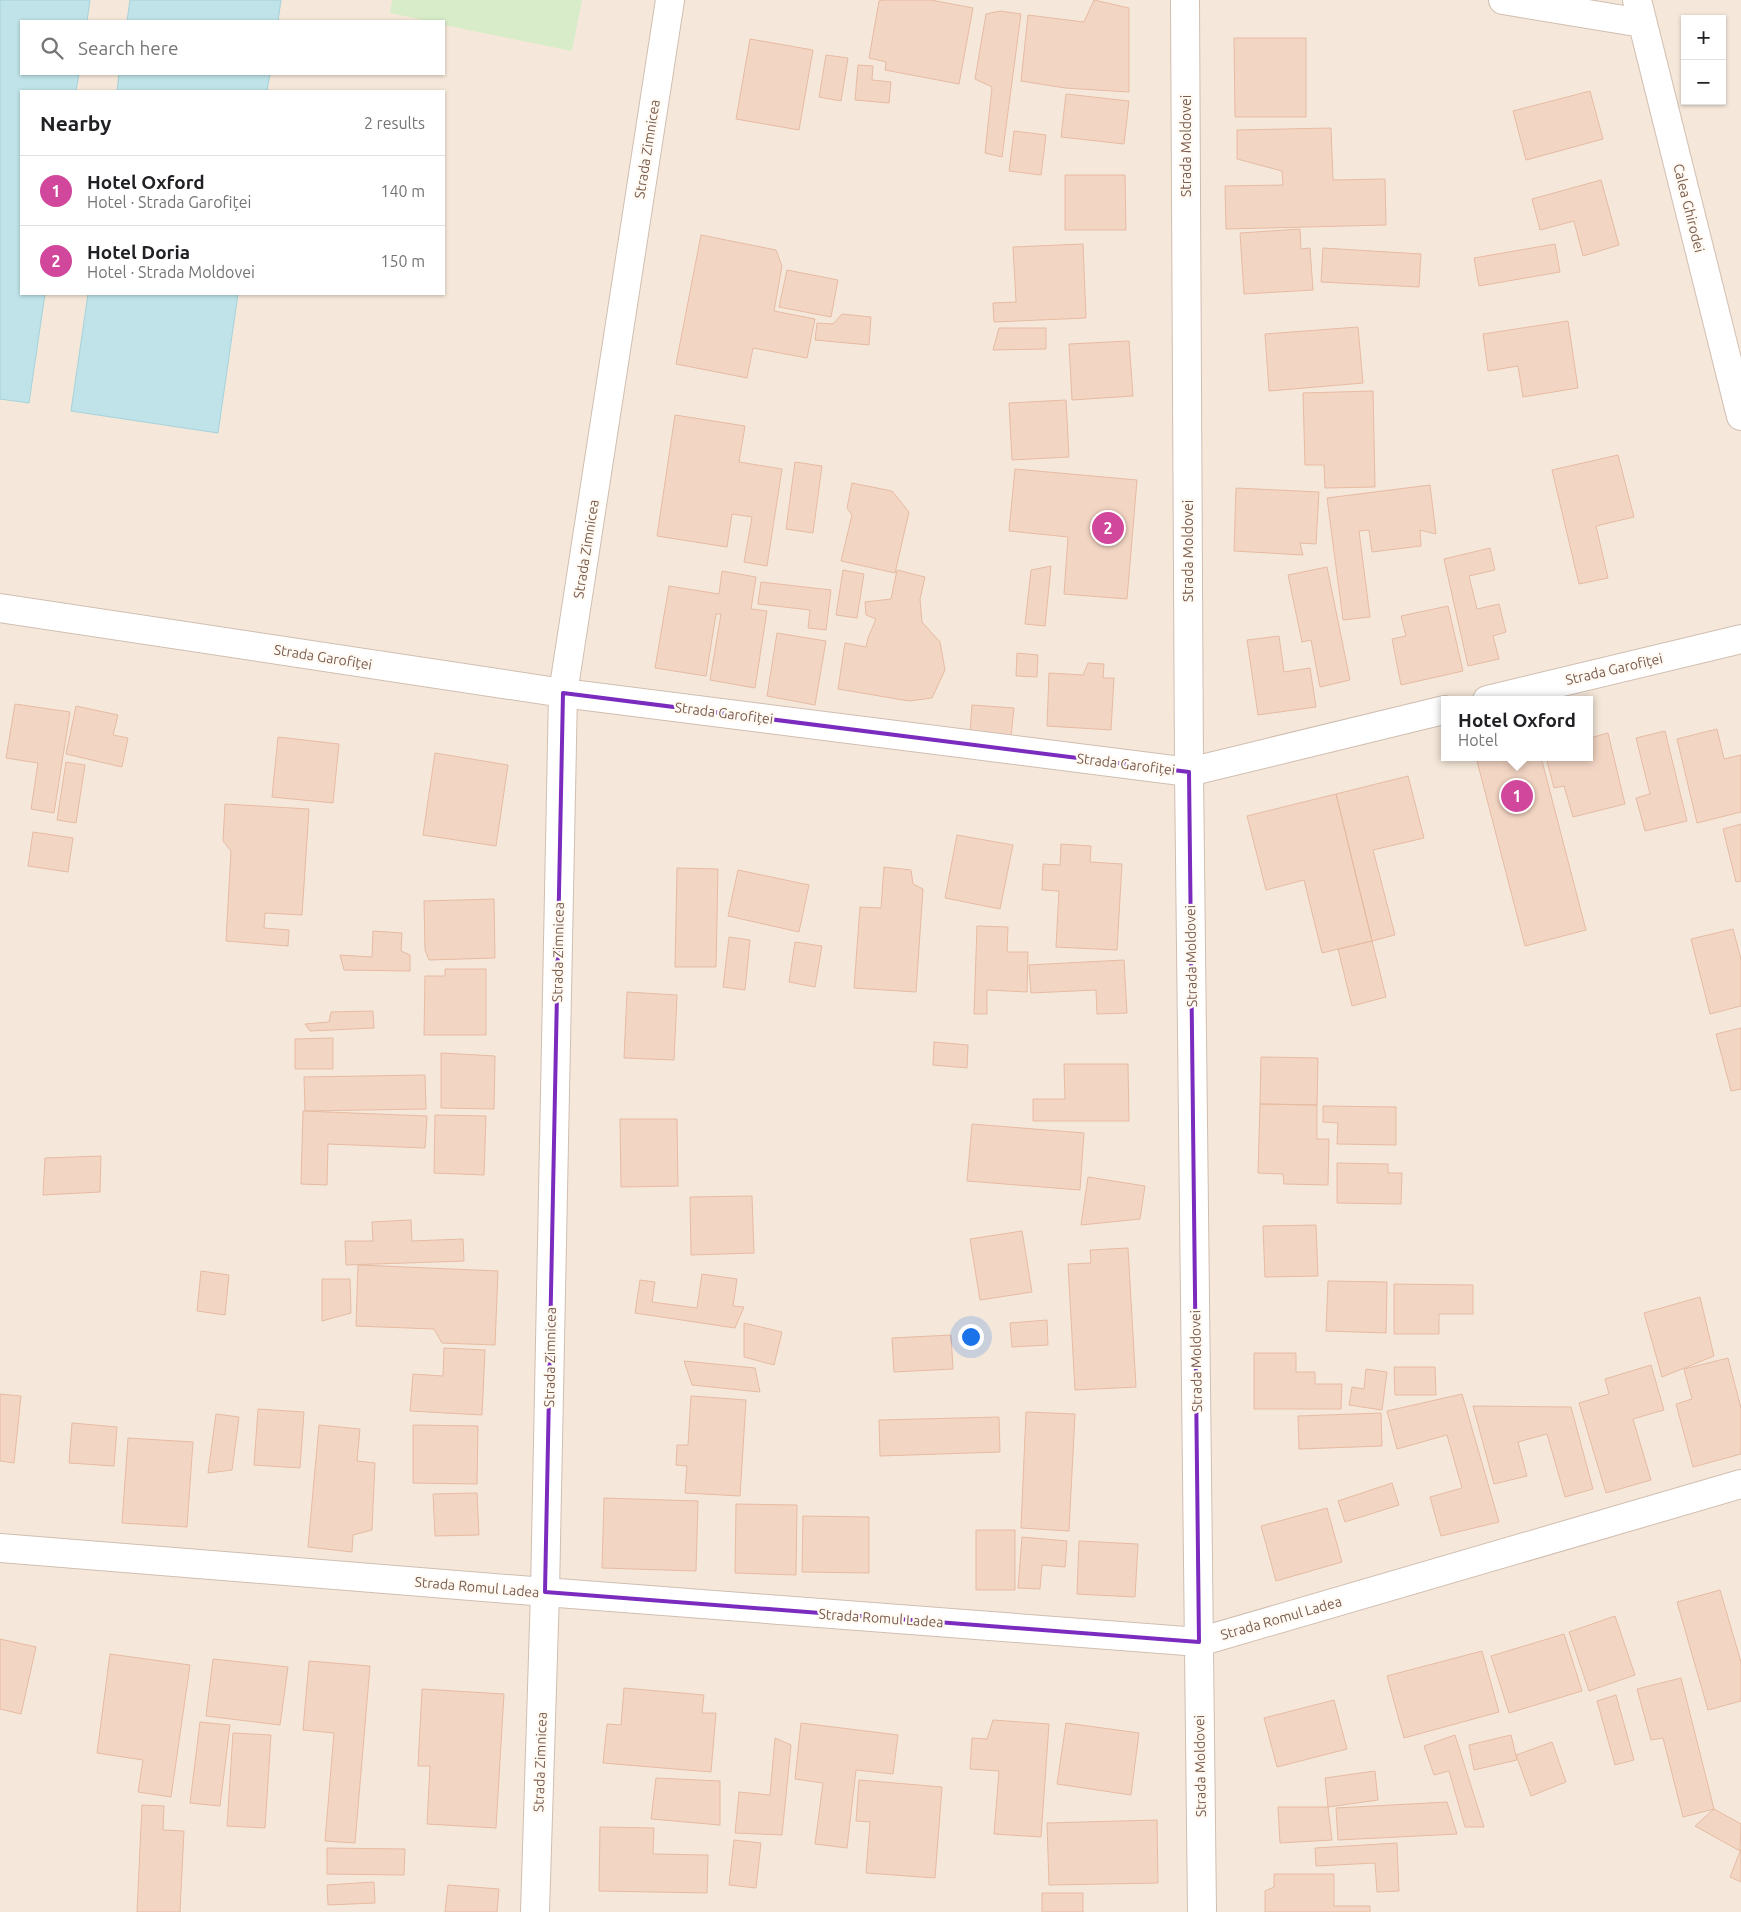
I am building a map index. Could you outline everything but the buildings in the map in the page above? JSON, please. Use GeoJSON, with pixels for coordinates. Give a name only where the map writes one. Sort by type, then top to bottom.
{"type":"FeatureCollection","features":[{"type":"Feature","properties":{"kind":"street","name":"Strada Zimnicea"},"geometry":{"type":"LineString","coordinates":[[535,1912],[545,1592],[563,693],[670,0]]}},
{"type":"Feature","properties":{"kind":"street","name":"Strada Moldovei"},"geometry":{"type":"LineString","coordinates":[[1185,0],[1189,772],[1202,1912]]}},
{"type":"Feature","properties":{"kind":"street"},"geometry":{"type":"LineString","coordinates":[[1503,0],[1640,11]]}},
{"type":"Feature","properties":{"kind":"street","name":"Calea Ghirodei"},"geometry":{"type":"LineString","coordinates":[[1640,11],[1741,416]]}},
{"type":"Feature","properties":{"kind":"street","name":"Strada Garofiței"},"geometry":{"type":"LineString","coordinates":[[0,608],[563,693],[1189,772],[1441,711]]}},
{"type":"Feature","properties":{"kind":"street","name":"Strada Garofiței"},"geometry":{"type":"LineString","coordinates":[[1503,696],[1741,639]]}},
{"type":"Feature","properties":{"kind":"street","name":"Strada Romul Ladea"},"geometry":{"type":"LineString","coordinates":[[0,1548],[1199,1642],[1741,1484]]}},
{"type":"Feature","properties":{"kind":"highlighted area"},"geometry":{"type":"Polygon","coordinates":[[[563,693],[1189,772],[1199,1642],[545,1592],[563,693]]]}},
{"type":"Feature","properties":{"kind":"shaded area"},"geometry":{"type":"Polygon","coordinates":[[[0,0],[1741,0],[1741,1912],[0,1912],[0,0]]]}},
{"type":"Feature","properties":{"kind":"green space"},"geometry":{"type":"Polygon","coordinates":[[[392,0],[582,0],[572,51],[445,25],[445,20],[423,20],[390,13],[392,0]]]}},
{"type":"Feature","properties":{"kind":"water"},"geometry":{"type":"Polygon","coordinates":[[[0,0],[90,0],[87,20],[20,20],[20,75],[79,75],[76,90],[20,90],[20,295],[45,295],[29,403],[0,399],[0,0]]]}},
{"type":"Feature","properties":{"kind":"water"},"geometry":{"type":"Polygon","coordinates":[[[130,0],[281,0],[278,20],[127,20],[130,0]]]}},
{"type":"Feature","properties":{"kind":"water"},"geometry":{"type":"Polygon","coordinates":[[[119,75],[270,75],[267,90],[117,90],[119,75]]]}},
{"type":"Feature","properties":{"kind":"water"},"geometry":{"type":"Polygon","coordinates":[[[88,295],[238,295],[218,433],[71,411],[88,295]]]}},
{"type":"Feature","properties":{"kind":"place","name":"Hotel Doria"},"geometry":{"type":"Point","coordinates":[1108,528]}},
{"type":"Feature","properties":{"kind":"place","name":"Hotel Oxford"},"geometry":{"type":"Point","coordinates":[1517,796]}}]}
